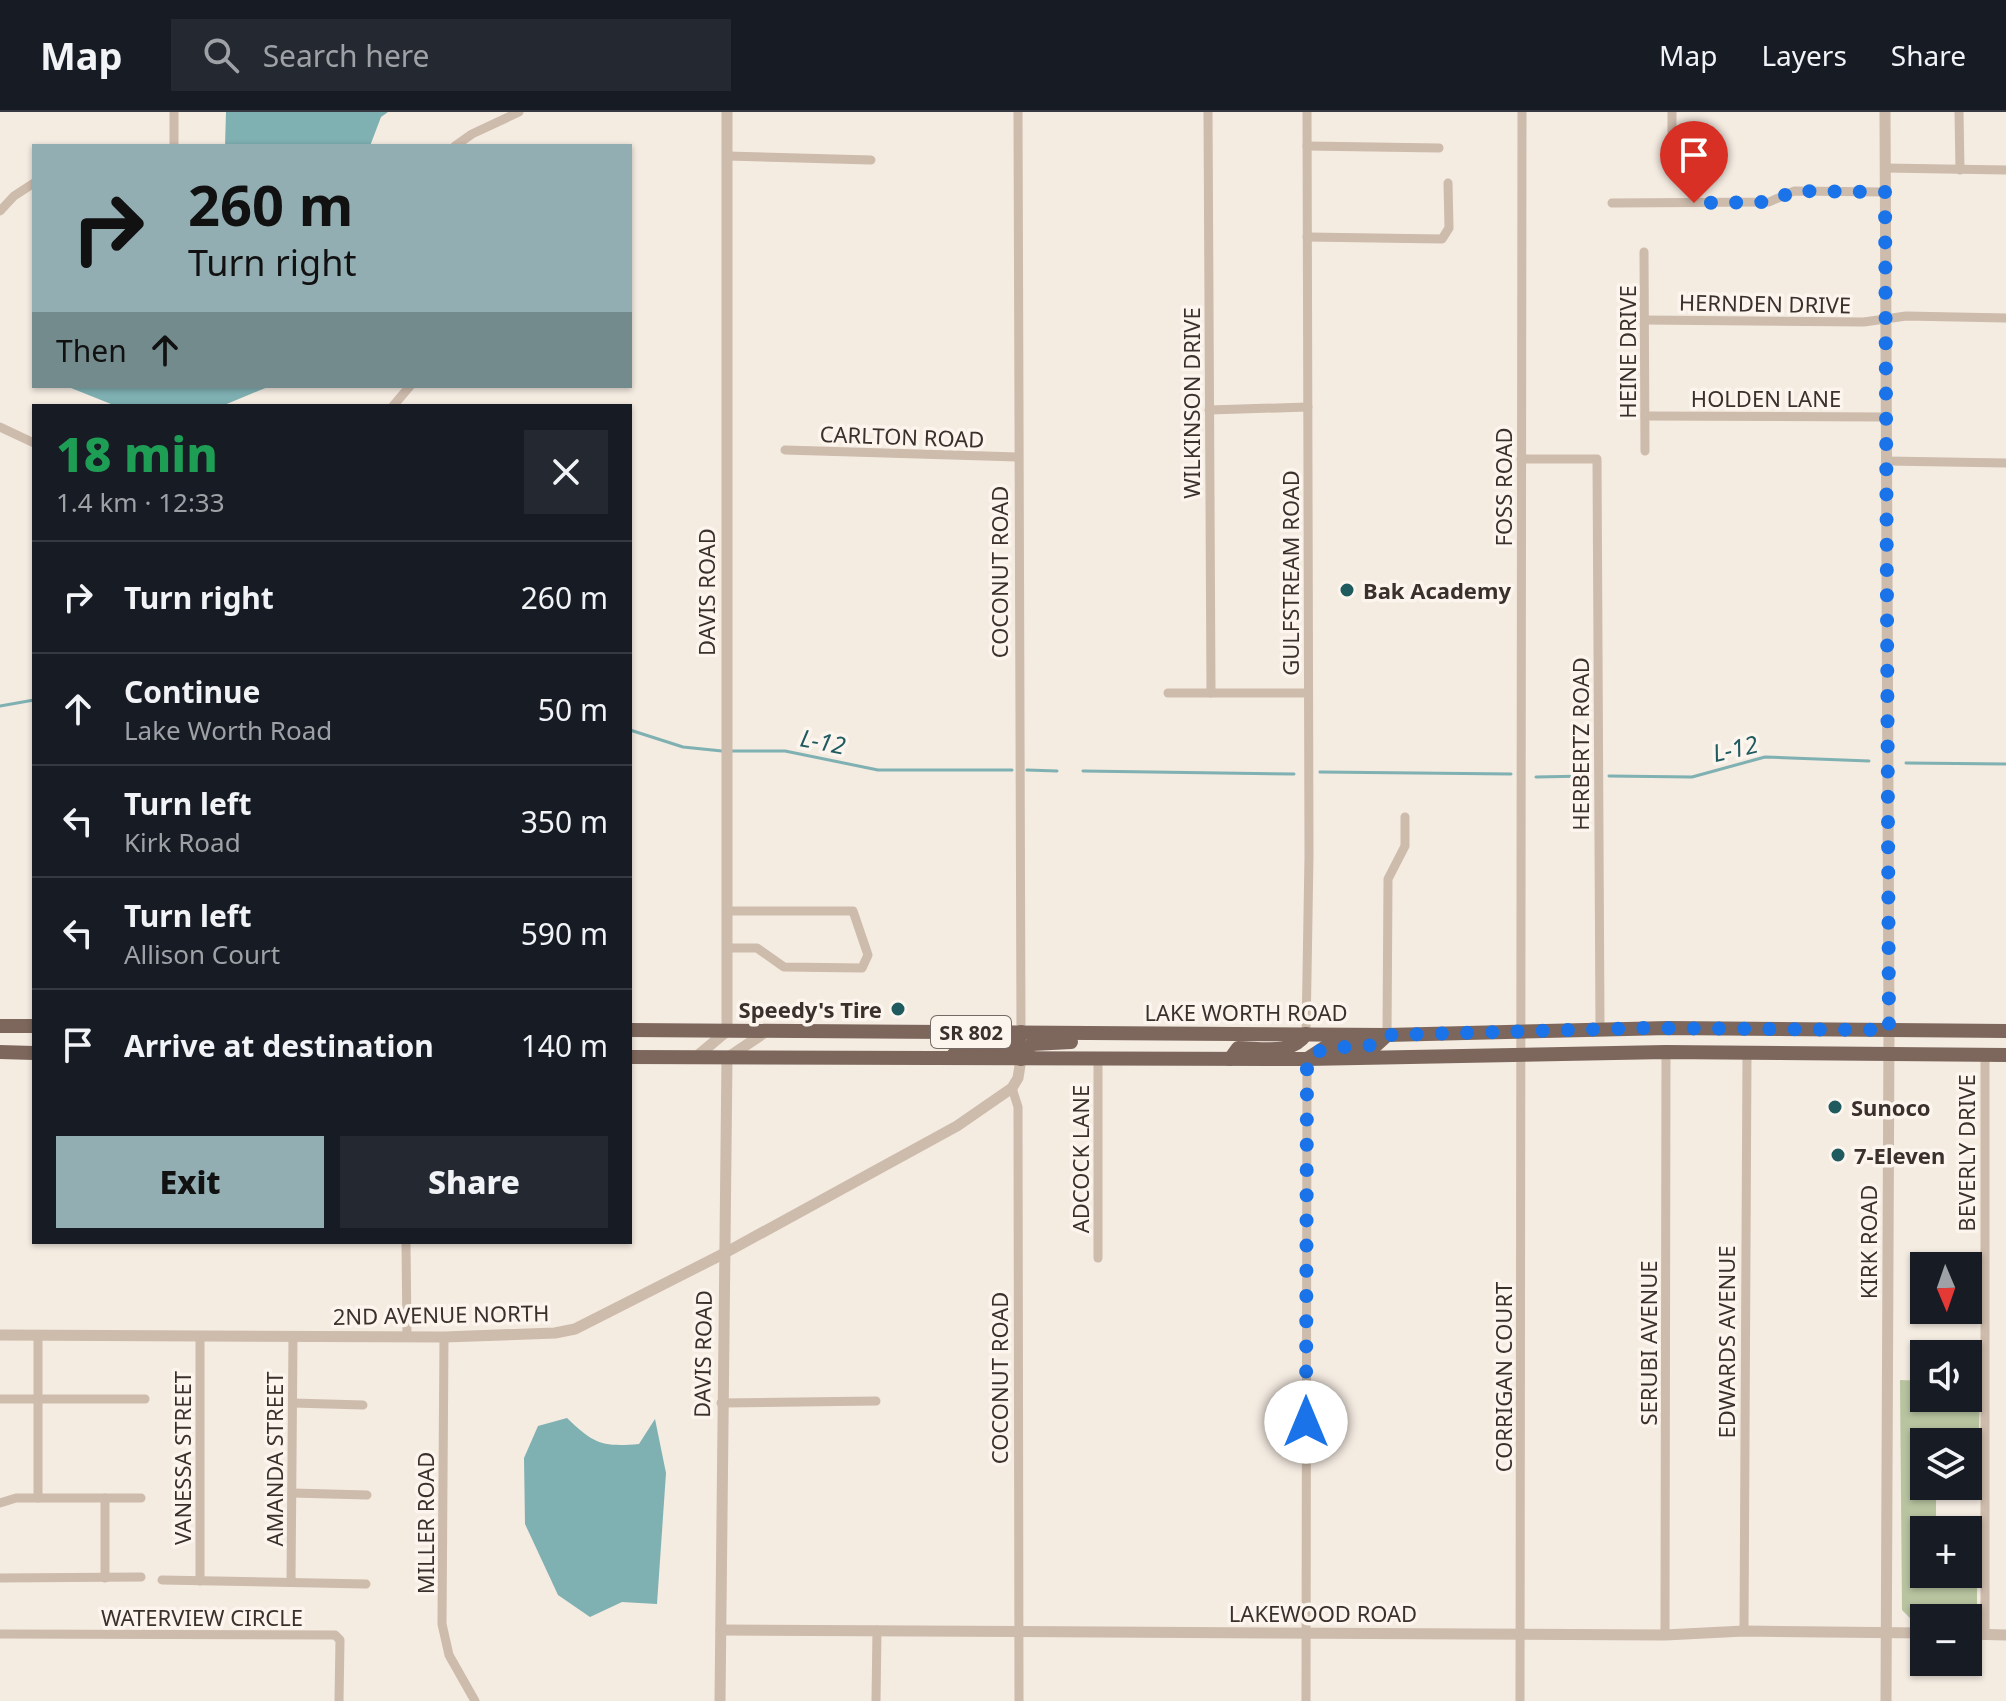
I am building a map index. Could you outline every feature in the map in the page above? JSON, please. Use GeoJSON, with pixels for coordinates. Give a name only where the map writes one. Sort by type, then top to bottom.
{"type":"FeatureCollection","features":[{"type":"Feature","properties":{"kind":"main road"},"geometry":{"type":"LineString","coordinates":[[0,1026],[32,1026]]}},
{"type":"Feature","properties":{"kind":"main road","name":"LAKE WORTH ROAD"},"geometry":{"type":"LineString","coordinates":[[632,1030],[1387,1035],[1600,1028],[2006,1031]]}},
{"type":"Feature","properties":{"kind":"main road"},"geometry":{"type":"LineString","coordinates":[[942,1058],[970,1048],[1011,1048],[1017,1046],[1021,1032]]}},
{"type":"Feature","properties":{"kind":"main road"},"geometry":{"type":"LineString","coordinates":[[1021,1059],[1032,1044],[1074,1042],[1093,1033]]}},
{"type":"Feature","properties":{"kind":"main road"},"geometry":{"type":"LineString","coordinates":[[1230,1059],[1238,1048],[1289,1049],[1300,1044],[1306,1034]]}},
{"type":"Feature","properties":{"kind":"main road"},"geometry":{"type":"LineString","coordinates":[[1307,1059],[1327,1046],[1375,1046],[1387,1035]]}},
{"type":"Feature","properties":{"kind":"main road"},"geometry":{"type":"LineString","coordinates":[[0,1052],[32,1053]]}},
{"type":"Feature","properties":{"kind":"main road","name":"SR 802"},"geometry":{"type":"LineString","coordinates":[[632,1057],[1307,1059],[1666,1052],[2006,1055]]}},
{"type":"Feature","properties":{"kind":"street"},"geometry":{"type":"LineString","coordinates":[[174,112],[174,144]]}},
{"type":"Feature","properties":{"kind":"street"},"geometry":{"type":"LineString","coordinates":[[458,144],[519,112]]}},
{"type":"Feature","properties":{"kind":"street","name":"DAVIS ROAD"},"geometry":{"type":"LineString","coordinates":[[727,112],[727,1031]]}},
{"type":"Feature","properties":{"kind":"street","name":"COCONUT ROAD"},"geometry":{"type":"LineString","coordinates":[[1018,112],[1021,1032]]}},
{"type":"Feature","properties":{"kind":"street","name":"WILKINSON DRIVE"},"geometry":{"type":"LineString","coordinates":[[1208,112],[1211,693]]}},
{"type":"Feature","properties":{"kind":"street","name":"GULFSTREAM ROAD"},"geometry":{"type":"LineString","coordinates":[[1306,1034],[1307,112]]}},
{"type":"Feature","properties":{"kind":"street","name":"FOSS ROAD"},"geometry":{"type":"LineString","coordinates":[[1522,112],[1522,1054]]}},
{"type":"Feature","properties":{"kind":"street"},"geometry":{"type":"LineString","coordinates":[[1672,112],[1672,155]]}},
{"type":"Feature","properties":{"kind":"street","name":"KIRK ROAD"},"geometry":{"type":"LineString","coordinates":[[1885,112],[1889,1030],[1886,1701]]}},
{"type":"Feature","properties":{"kind":"street"},"geometry":{"type":"LineString","coordinates":[[1959,112],[1960,170]]}},
{"type":"Feature","properties":{"kind":"street"},"geometry":{"type":"LineString","coordinates":[[1307,146],[1439,148]]}},
{"type":"Feature","properties":{"kind":"street"},"geometry":{"type":"LineString","coordinates":[[727,156],[871,160]]}},
{"type":"Feature","properties":{"kind":"street"},"geometry":{"type":"LineString","coordinates":[[1885,168],[2006,170]]}},
{"type":"Feature","properties":{"kind":"street"},"geometry":{"type":"LineString","coordinates":[[1307,237],[1442,239],[1449,228],[1448,183]]}},
{"type":"Feature","properties":{"kind":"street"},"geometry":{"type":"LineString","coordinates":[[0,211],[14,196],[32,184]]}},
{"type":"Feature","properties":{"kind":"street"},"geometry":{"type":"LineString","coordinates":[[1612,203],[1769,202],[1794,191],[1885,192]]}},
{"type":"Feature","properties":{"kind":"street","name":"HEINE DRIVE"},"geometry":{"type":"LineString","coordinates":[[1644,252],[1645,451]]}},
{"type":"Feature","properties":{"kind":"street","name":"HERNDEN DRIVE"},"geometry":{"type":"LineString","coordinates":[[1645,320],[1864,322],[1906,316],[2006,318]]}},
{"type":"Feature","properties":{"kind":"street"},"geometry":{"type":"LineString","coordinates":[[395,404],[408,388]]}},
{"type":"Feature","properties":{"kind":"street"},"geometry":{"type":"LineString","coordinates":[[1209,410],[1308,407]]}},
{"type":"Feature","properties":{"kind":"street","name":"HOLDEN LANE"},"geometry":{"type":"LineString","coordinates":[[1645,416],[1886,417]]}},
{"type":"Feature","properties":{"kind":"street"},"geometry":{"type":"LineString","coordinates":[[0,427],[32,442]]}},
{"type":"Feature","properties":{"kind":"street","name":"CARLTON ROAD"},"geometry":{"type":"LineString","coordinates":[[785,450],[1018,457]]}},
{"type":"Feature","properties":{"kind":"street","name":"HERBERTZ ROAD"},"geometry":{"type":"LineString","coordinates":[[1521,459],[1597,459],[1600,1028]]}},
{"type":"Feature","properties":{"kind":"street"},"geometry":{"type":"LineString","coordinates":[[1886,461],[2006,463]]}},
{"type":"Feature","properties":{"kind":"street"},"geometry":{"type":"LineString","coordinates":[[1168,693],[1308,693]]}},
{"type":"Feature","properties":{"kind":"street"},"geometry":{"type":"LineString","coordinates":[[1387,1035],[1388,879],[1405,846],[1405,817]]}},
{"type":"Feature","properties":{"kind":"street"},"geometry":{"type":"LineString","coordinates":[[727,948],[757,948],[784,967],[862,968],[868,955],[853,911],[728,911]]}},
{"type":"Feature","properties":{"kind":"street"},"geometry":{"type":"LineString","coordinates":[[696,1057],[727,1031]]}},
{"type":"Feature","properties":{"kind":"street"},"geometry":{"type":"LineString","coordinates":[[727,1058],[767,1031]]}},
{"type":"Feature","properties":{"kind":"street","name":"SERUBI AVENUE"},"geometry":{"type":"LineString","coordinates":[[1665,1635],[1666,1052]]}},
{"type":"Feature","properties":{"kind":"street","name":"EDWARDS AVENUE"},"geometry":{"type":"LineString","coordinates":[[1744,1631],[1747,1053]]}},
{"type":"Feature","properties":{"kind":"street","name":"CORRIGAN COURT"},"geometry":{"type":"LineString","coordinates":[[1520,1701],[1522,1054]]}},
{"type":"Feature","properties":{"kind":"street","name":"BEVERLY DRIVE"},"geometry":{"type":"LineString","coordinates":[[1985,1055],[1985,1635]]}},
{"type":"Feature","properties":{"kind":"street","name":"DAVIS ROAD"},"geometry":{"type":"LineString","coordinates":[[720,1701],[727,1058]]}},
{"type":"Feature","properties":{"kind":"street","name":"COCONUT ROAD"},"geometry":{"type":"LineString","coordinates":[[1019,1701],[1018,1105],[1012,1088],[1018,1078],[1021,1059]]}},
{"type":"Feature","properties":{"kind":"street","name":"ADCOCK LANE"},"geometry":{"type":"LineString","coordinates":[[1098,1059],[1098,1258]]}},
{"type":"Feature","properties":{"kind":"street"},"geometry":{"type":"LineString","coordinates":[[1306,1701],[1307,1059]]}},
{"type":"Feature","properties":{"kind":"street","name":"2ND AVENUE NORTH"},"geometry":{"type":"LineString","coordinates":[[0,1335],[444,1337],[555,1333],[575,1329],[723,1254],[957,1126],[1012,1088]]}},
{"type":"Feature","properties":{"kind":"street"},"geometry":{"type":"LineString","coordinates":[[406,1244],[407,1337]]}},
{"type":"Feature","properties":{"kind":"street"},"geometry":{"type":"LineString","coordinates":[[38,1335],[38,1498]]}},
{"type":"Feature","properties":{"kind":"street","name":"VANESSA STREET"},"geometry":{"type":"LineString","coordinates":[[200,1336],[200,1581]]}},
{"type":"Feature","properties":{"kind":"street","name":"AMANDA STREET"},"geometry":{"type":"LineString","coordinates":[[291,1582],[293,1336]]}},
{"type":"Feature","properties":{"kind":"street","name":"MILLER ROAD"},"geometry":{"type":"LineString","coordinates":[[444,1337],[442,1624],[449,1655],[475,1701]]}},
{"type":"Feature","properties":{"kind":"street"},"geometry":{"type":"LineString","coordinates":[[0,1399],[145,1399]]}},
{"type":"Feature","properties":{"kind":"street"},"geometry":{"type":"LineString","coordinates":[[721,1403],[876,1401]]}},
{"type":"Feature","properties":{"kind":"street"},"geometry":{"type":"LineString","coordinates":[[293,1403],[363,1405]]}},
{"type":"Feature","properties":{"kind":"street"},"geometry":{"type":"LineString","coordinates":[[292,1493],[367,1495]]}},
{"type":"Feature","properties":{"kind":"street"},"geometry":{"type":"LineString","coordinates":[[105,1498],[105,1578]]}},
{"type":"Feature","properties":{"kind":"street"},"geometry":{"type":"LineString","coordinates":[[0,1503],[7,1499],[141,1498]]}},
{"type":"Feature","properties":{"kind":"street"},"geometry":{"type":"LineString","coordinates":[[0,1578],[141,1577]]}},
{"type":"Feature","properties":{"kind":"street"},"geometry":{"type":"LineString","coordinates":[[162,1580],[366,1584]]}},
{"type":"Feature","properties":{"kind":"street","name":"LAKEWOOD ROAD"},"geometry":{"type":"LineString","coordinates":[[721,1630],[1665,1635],[1744,1631],[1910,1632]]}},
{"type":"Feature","properties":{"kind":"street"},"geometry":{"type":"LineString","coordinates":[[876,1701],[877,1630]]}},
{"type":"Feature","properties":{"kind":"street","name":"WATERVIEW CIRCLE"},"geometry":{"type":"LineString","coordinates":[[0,1634],[335,1635],[340,1640],[339,1701]]}},
{"type":"Feature","properties":{"kind":"street"},"geometry":{"type":"LineString","coordinates":[[1982,1635],[2006,1635]]}},
{"type":"Feature","properties":{"kind":"green space"},"geometry":{"type":"Polygon","coordinates":[[[1900,1380],[1910,1380],[1910,1412],[1980,1412],[1979,1428],[1910,1428],[1910,1500],[1936,1500],[1936,1516],[1910,1516],[1910,1588],[1977,1588],[1977,1604],[1910,1604],[1910,1618],[1902,1610],[1900,1380]]]}},
{"type":"Feature","properties":{"kind":"water"},"geometry":{"type":"Polygon","coordinates":[[[226,112],[388,112],[381,117],[371,144],[225,144],[226,112]]]}},
{"type":"Feature","properties":{"kind":"water"},"geometry":{"type":"Polygon","coordinates":[[[71,388],[265,388],[227,404],[111,404],[71,388]]]}},
{"type":"Feature","properties":{"kind":"water"},"geometry":{"type":"Polygon","coordinates":[[[567,1418],[599,1442],[616,1445],[639,1444],[655,1419],[666,1473],[657,1604],[622,1602],[590,1617],[558,1595],[525,1524],[524,1458],[538,1426],[567,1418]]]}},
{"type":"Feature","properties":{"kind":"waterway","name":"L-12"},"geometry":{"type":"LineString","coordinates":[[0,706],[32,700]]}},
{"type":"Feature","properties":{"kind":"waterway","name":"L-12"},"geometry":{"type":"LineString","coordinates":[[632,731],[683,747],[722,751]]}},
{"type":"Feature","properties":{"kind":"waterway","name":"L-12"},"geometry":{"type":"LineString","coordinates":[[730,751],[785,751],[878,770],[1012,770]]}},
{"type":"Feature","properties":{"kind":"waterway","name":"L-12"},"geometry":{"type":"LineString","coordinates":[[1609,776],[1692,777],[1765,757],[1869,761]]}},
{"type":"Feature","properties":{"kind":"waterway","name":"L-12"},"geometry":{"type":"LineString","coordinates":[[1906,763],[2006,764]]}},
{"type":"Feature","properties":{"kind":"waterway","name":"L-12"},"geometry":{"type":"LineString","coordinates":[[1027,770],[1057,771]]}},
{"type":"Feature","properties":{"kind":"waterway","name":"L-12"},"geometry":{"type":"LineString","coordinates":[[1083,771],[1294,774]]}},
{"type":"Feature","properties":{"kind":"waterway","name":"L-12"},"geometry":{"type":"LineString","coordinates":[[1320,772],[1511,774]]}},
{"type":"Feature","properties":{"kind":"waterway","name":"L-12"},"geometry":{"type":"LineString","coordinates":[[1536,777],[1588,776]]}},
{"type":"Feature","properties":{"kind":"place","name":"Bak Academy"},"geometry":{"type":"Point","coordinates":[1347,590]}},
{"type":"Feature","properties":{"kind":"place","name":"Speedy's Tire"},"geometry":{"type":"Point","coordinates":[898,1009]}},
{"type":"Feature","properties":{"kind":"place","name":"Sunoco"},"geometry":{"type":"Point","coordinates":[1835,1107]}},
{"type":"Feature","properties":{"kind":"place","name":"7-Eleven"},"geometry":{"type":"Point","coordinates":[1838,1155]}},
{"type":"Feature","properties":{"kind":"route"},"geometry":{"type":"LineString","coordinates":[[1306,1422],[1307,1059],[1317,1050],[1327,1046],[1375,1046],[1387,1035],[1600,1028],[1889,1030],[1885,192],[1794,191],[1769,202],[1694,203]]}}]}
